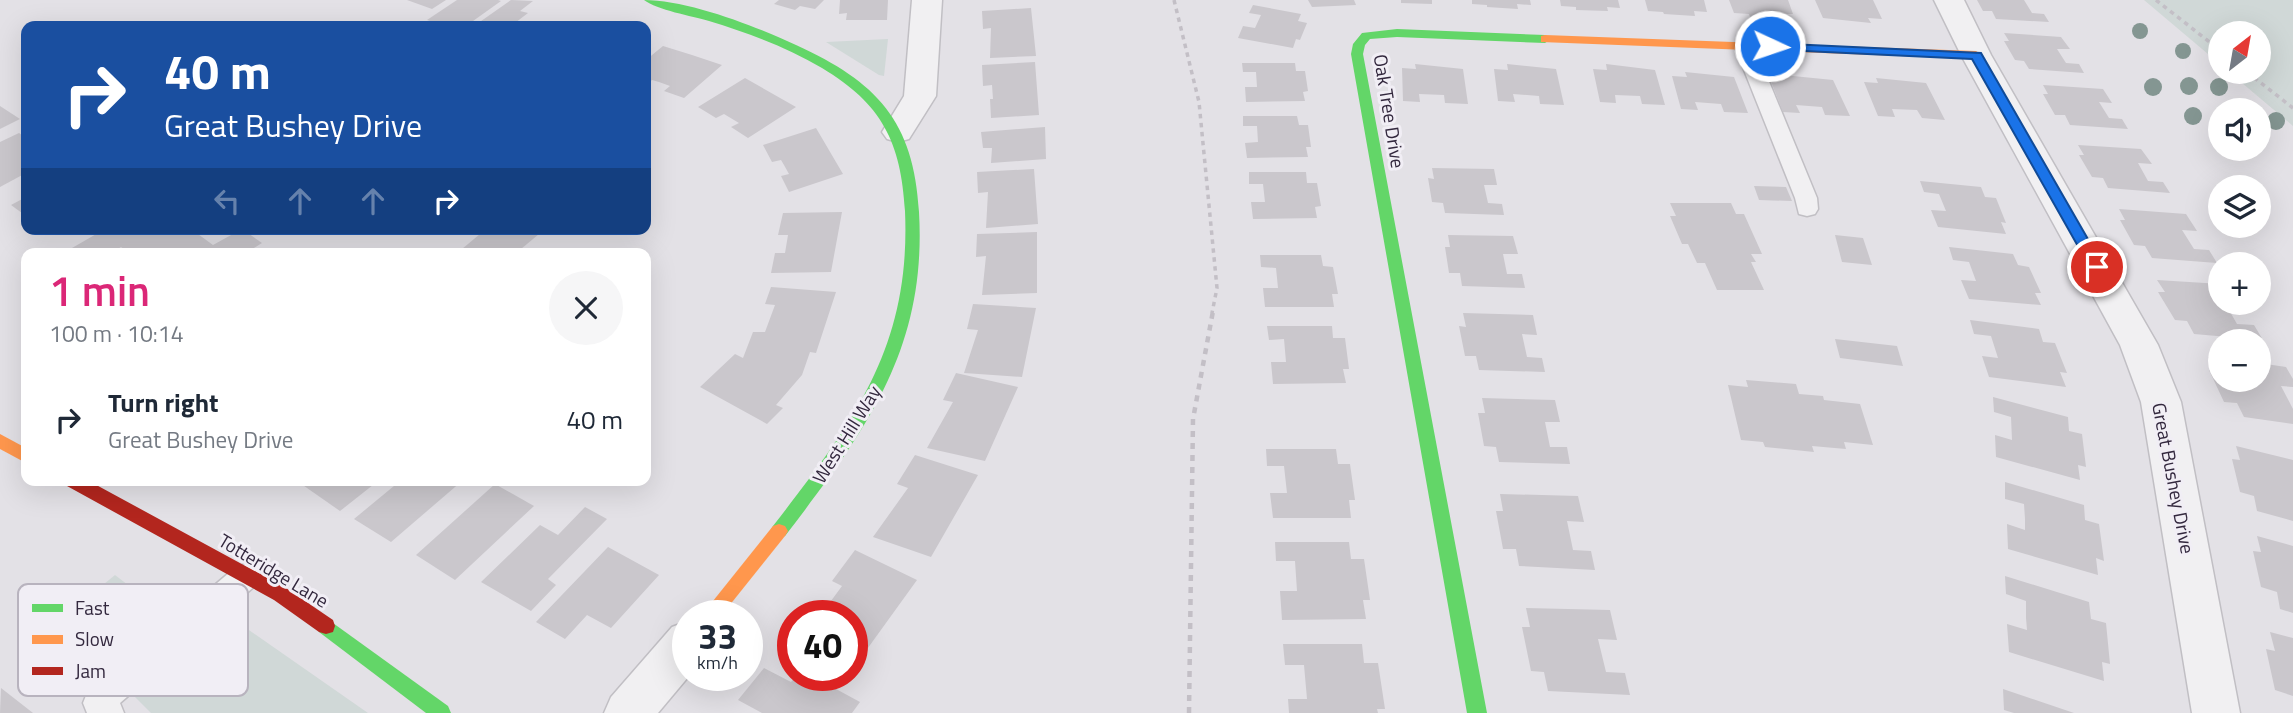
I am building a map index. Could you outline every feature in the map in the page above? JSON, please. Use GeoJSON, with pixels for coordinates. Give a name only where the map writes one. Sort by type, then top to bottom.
{"type":"FeatureCollection","features":[{"type":"Feature","properties":{"kind":"street","name":"West Hill Way"},"geometry":{"type":"LineString","coordinates":[[650,0],[763,35],[806,52],[853,84],[898,132],[907,166],[914,215],[914,263],[908,303],[892,358],[860,420],[785,526],[723,600]]}},
{"type":"Feature","properties":{"kind":"street"},"geometry":{"type":"LineString","coordinates":[[898,132],[920,96],[927,0]]}},
{"type":"Feature","properties":{"kind":"street","name":"Great Bushey Drive"},"geometry":{"type":"LineString","coordinates":[[1949,0],[1976,55],[2139,345],[2161,402],[2216,713]]}},
{"type":"Feature","properties":{"kind":"street","name":"Oak Tree Drive"},"geometry":{"type":"LineString","coordinates":[[1477,713],[1357,54],[1359,44],[1366,36],[1397,33],[1976,55]]}},
{"type":"Feature","properties":{"kind":"street"},"geometry":{"type":"LineString","coordinates":[[0,441],[21,453]]}},
{"type":"Feature","properties":{"kind":"street","name":"Totteridge Lane"},"geometry":{"type":"LineString","coordinates":[[82,486],[279,594],[361,650],[441,713]]}},
{"type":"Feature","properties":{"kind":"street"},"geometry":{"type":"LineString","coordinates":[[628,713],[672,661]]}},
{"type":"Feature","properties":{"kind":"lane"},"geometry":{"type":"LineString","coordinates":[[1744,45],[1806,198],[1807,209]]}},
{"type":"Feature","properties":{"kind":"lane"},"geometry":{"type":"LineString","coordinates":[[237,584],[246,576]]}},
{"type":"Feature","properties":{"kind":"lane"},"geometry":{"type":"LineString","coordinates":[[106,696],[98,703],[109,713]]}},
{"type":"Feature","properties":{"kind":"path"},"geometry":{"type":"LineString","coordinates":[[1174,0],[1199,102],[1217,288],[1193,419],[1189,713]]}},
{"type":"Feature","properties":{"kind":"path"},"geometry":{"type":"LineString","coordinates":[[2156,0],[2208,41]]}},
{"type":"Feature","properties":{"kind":"path"},"geometry":{"type":"LineString","coordinates":[[2262,84],[2293,108]]}},
{"type":"Feature","properties":{"kind":"shaded area"},"geometry":{"type":"Polygon","coordinates":[[[2144,0],[2293,0],[2293,126],[2271,107],[2271,98],[2260,98],[2243,84],[2272,84],[2272,21],[2208,21],[2208,54],[2144,0]]]}},
{"type":"Feature","properties":{"kind":"shaded area"},"geometry":{"type":"Polygon","coordinates":[[[888,39],[884,76],[826,42],[888,39]]]}},
{"type":"Feature","properties":{"kind":"shaded area"},"geometry":{"type":"Polygon","coordinates":[[[115,575],[127,584],[104,584],[115,575]]]}},
{"type":"Feature","properties":{"kind":"shaded area"},"geometry":{"type":"Polygon","coordinates":[[[248,629],[368,713],[151,713],[134,696],[248,696],[248,629]]]}},
{"type":"Feature","properties":{"kind":"building"},"geometry":{"type":"Polygon","coordinates":[[[407,0],[446,0],[432,9],[407,0]]]}},
{"type":"Feature","properties":{"kind":"building"},"geometry":{"type":"Polygon","coordinates":[[[457,0],[501,1],[473,21],[427,20],[457,0]]]}},
{"type":"Feature","properties":{"kind":"building"},"geometry":{"type":"Polygon","coordinates":[[[511,0],[533,1],[520,11],[528,13],[518,21],[481,21],[511,0]]]}},
{"type":"Feature","properties":{"kind":"building"},"geometry":{"type":"Polygon","coordinates":[[[779,0],[824,0],[815,9],[800,6],[795,10],[774,4],[779,0]]]}},
{"type":"Feature","properties":{"kind":"building"},"geometry":{"type":"Polygon","coordinates":[[[840,0],[888,0],[887,20],[846,20],[847,13],[839,14],[840,0]]]}},
{"type":"Feature","properties":{"kind":"building"},"geometry":{"type":"Polygon","coordinates":[[[1308,0],[1354,0],[1356,5],[1312,7],[1308,0]]]}},
{"type":"Feature","properties":{"kind":"building"},"geometry":{"type":"Polygon","coordinates":[[[1401,0],[1432,0],[1432,4],[1401,3],[1401,0]]]}},
{"type":"Feature","properties":{"kind":"building"},"geometry":{"type":"Polygon","coordinates":[[[1472,0],[1530,0],[1531,5],[1517,4],[1518,9],[1487,7],[1472,4],[1472,0]]]}},
{"type":"Feature","properties":{"kind":"building"},"geometry":{"type":"Polygon","coordinates":[[[1560,0],[1618,0],[1620,8],[1607,7],[1608,11],[1576,10],[1576,7],[1561,6],[1560,0]]]}},
{"type":"Feature","properties":{"kind":"building"},"geometry":{"type":"Polygon","coordinates":[[[1645,0],[1704,0],[1707,12],[1694,11],[1695,16],[1648,11],[1645,0]]]}},
{"type":"Feature","properties":{"kind":"building"},"geometry":{"type":"Polygon","coordinates":[[[1729,0],[1788,0],[1793,14],[1780,14],[1782,19],[1750,17],[1749,14],[1734,13],[1729,0]]]}},
{"type":"Feature","properties":{"kind":"building"},"geometry":{"type":"Polygon","coordinates":[[[1815,0],[1873,0],[1882,19],[1868,18],[1871,23],[1823,18],[1815,0]]]}},
{"type":"Feature","properties":{"kind":"building"},"geometry":{"type":"Polygon","coordinates":[[[1977,0],[2024,0],[2032,13],[2044,14],[2049,22],[1996,19],[1992,11],[1983,11],[1977,0]]]}},
{"type":"Feature","properties":{"kind":"building"},"geometry":{"type":"Polygon","coordinates":[[[1253,5],[1301,14],[1298,21],[1307,23],[1300,40],[1296,39],[1293,48],[1238,38],[1243,26],[1255,28],[1261,15],[1249,13],[1253,5]]]}},
{"type":"Feature","properties":{"kind":"building"},"geometry":{"type":"Polygon","coordinates":[[[1031,8],[1036,56],[990,58],[991,28],[983,29],[982,11],[1031,8]]]}},
{"type":"Feature","properties":{"kind":"building"},"geometry":{"type":"Polygon","coordinates":[[[2004,33],[2061,37],[2070,49],[2057,49],[2066,63],[2079,64],[2084,73],[2029,69],[2024,61],[2015,60],[2004,41],[2009,41],[2004,33]]]}},
{"type":"Feature","properties":{"kind":"building"},"geometry":{"type":"Polygon","coordinates":[[[663,46],[722,65],[684,98],[664,91],[670,86],[651,81],[651,56],[663,46]]]}},
{"type":"Feature","properties":{"kind":"building"},"geometry":{"type":"Polygon","coordinates":[[[1035,62],[1039,115],[991,118],[992,85],[983,86],[982,65],[1035,62]]]}},
{"type":"Feature","properties":{"kind":"building"},"geometry":{"type":"Polygon","coordinates":[[[1242,63],[1295,63],[1296,71],[1305,71],[1308,91],[1303,92],[1305,101],[1246,102],[1245,87],[1257,87],[1256,72],[1243,72],[1242,63]]]}},
{"type":"Feature","properties":{"kind":"building"},"geometry":{"type":"Polygon","coordinates":[[[1415,64],[1463,69],[1468,104],[1445,103],[1444,95],[1419,94],[1420,102],[1403,101],[1402,68],[1416,69],[1415,64]]]}},
{"type":"Feature","properties":{"kind":"building"},"geometry":{"type":"Polygon","coordinates":[[[1507,64],[1556,69],[1564,105],[1540,104],[1539,96],[1513,94],[1515,102],[1498,101],[1494,69],[1508,70],[1507,64]]]}},
{"type":"Feature","properties":{"kind":"building"},"geometry":{"type":"Polygon","coordinates":[[[1606,64],[1655,70],[1665,105],[1642,104],[1640,96],[1615,95],[1616,103],[1600,102],[1593,69],[1607,70],[1606,64]]]}},
{"type":"Feature","properties":{"kind":"building"},"geometry":{"type":"Polygon","coordinates":[[[1685,72],[1734,77],[1748,113],[1724,112],[1721,104],[1695,102],[1698,110],[1681,109],[1672,76],[1687,77],[1685,72]]]}},
{"type":"Feature","properties":{"kind":"building"},"geometry":{"type":"Polygon","coordinates":[[[1783,75],[1833,80],[1850,116],[1825,115],[1822,107],[1796,105],[1800,113],[1783,112],[1770,79],[1785,80],[1783,75]]]}},
{"type":"Feature","properties":{"kind":"building"},"geometry":{"type":"Polygon","coordinates":[[[745,78],[796,107],[748,138],[731,127],[739,123],[724,114],[716,118],[698,107],[745,78]]]}},
{"type":"Feature","properties":{"kind":"building"},"geometry":{"type":"Polygon","coordinates":[[[1876,78],[1926,83],[1945,120],[1922,118],[1917,110],[1892,109],[1895,117],[1878,116],[1864,82],[1878,83],[1876,78]]]}},
{"type":"Feature","properties":{"kind":"building"},"geometry":{"type":"Polygon","coordinates":[[[2043,85],[2103,89],[2112,103],[2099,102],[2109,118],[2122,119],[2128,129],[2070,125],[2065,115],[2055,115],[2043,94],[2048,94],[2043,85]]]}},
{"type":"Feature","properties":{"kind":"building"},"geometry":{"type":"Polygon","coordinates":[[[0,106],[20,119],[0,129],[0,106]]]}},
{"type":"Feature","properties":{"kind":"building"},"geometry":{"type":"Polygon","coordinates":[[[1243,116],[1297,116],[1299,125],[1308,125],[1311,147],[1306,147],[1308,157],[1247,158],[1245,143],[1258,142],[1257,126],[1243,126],[1243,116]]]}},
{"type":"Feature","properties":{"kind":"building"},"geometry":{"type":"Polygon","coordinates":[[[1045,127],[1046,159],[991,163],[992,148],[983,148],[981,132],[1045,127]]]}},
{"type":"Feature","properties":{"kind":"building"},"geometry":{"type":"Polygon","coordinates":[[[816,128],[843,174],[789,192],[781,176],[789,174],[781,160],[772,162],[763,145],[816,128]]]}},
{"type":"Feature","properties":{"kind":"building"},"geometry":{"type":"Polygon","coordinates":[[[21,134],[21,176],[0,187],[0,142],[21,134]]]}},
{"type":"Feature","properties":{"kind":"building"},"geometry":{"type":"Polygon","coordinates":[[[2078,145],[2141,149],[2152,164],[2138,163],[2148,181],[2163,182],[2170,193],[2108,188],[2103,178],[2092,177],[2079,155],[2084,155],[2078,145]]]}},
{"type":"Feature","properties":{"kind":"building"},"geometry":{"type":"Polygon","coordinates":[[[1432,168],[1494,169],[1497,185],[1484,185],[1488,203],[1502,204],[1504,215],[1445,213],[1443,203],[1432,202],[1428,178],[1434,179],[1432,168]]]}},
{"type":"Feature","properties":{"kind":"building"},"geometry":{"type":"Polygon","coordinates":[[[1034,169],[1038,224],[986,228],[988,192],[978,193],[977,172],[1034,169]]]}},
{"type":"Feature","properties":{"kind":"building"},"geometry":{"type":"Polygon","coordinates":[[[1249,172],[1306,172],[1307,183],[1317,183],[1321,206],[1315,207],[1317,218],[1253,219],[1251,202],[1265,202],[1263,184],[1249,184],[1249,172]]]}},
{"type":"Feature","properties":{"kind":"building"},"geometry":{"type":"Polygon","coordinates":[[[1920,181],[1981,187],[1985,197],[1996,198],[2006,223],[2001,222],[2006,234],[1938,227],[1931,210],[1946,211],[1939,194],[1924,192],[1920,181]]]}},
{"type":"Feature","properties":{"kind":"building"},"geometry":{"type":"Polygon","coordinates":[[[1754,186],[1786,187],[1792,201],[1759,200],[1754,186]]]}},
{"type":"Feature","properties":{"kind":"building"},"geometry":{"type":"Polygon","coordinates":[[[21,200],[21,212],[11,205],[21,200]]]}},
{"type":"Feature","properties":{"kind":"building"},"geometry":{"type":"Polygon","coordinates":[[[1670,203],[1731,203],[1736,214],[1744,214],[1762,254],[1751,254],[1756,262],[1751,262],[1764,290],[1717,290],[1705,263],[1697,263],[1688,244],[1682,244],[1670,216],[1676,216],[1670,203]]]}},
{"type":"Feature","properties":{"kind":"building"},"geometry":{"type":"Polygon","coordinates":[[[2119,209],[2186,214],[2197,231],[2182,230],[2194,249],[2209,250],[2208,262],[2152,258],[2145,246],[2134,245],[2120,220],[2125,220],[2119,209]]]}},
{"type":"Feature","properties":{"kind":"building"},"geometry":{"type":"Polygon","coordinates":[[[842,212],[831,272],[771,273],[775,253],[785,253],[788,235],[778,235],[783,213],[842,212]]]}},
{"type":"Feature","properties":{"kind":"building"},"geometry":{"type":"Polygon","coordinates":[[[1037,232],[1037,293],[982,295],[986,256],[976,257],[977,234],[1037,232]]]}},
{"type":"Feature","properties":{"kind":"building"},"geometry":{"type":"Polygon","coordinates":[[[95,235],[199,235],[213,245],[231,235],[251,235],[262,243],[254,248],[72,248],[95,235]]]}},
{"type":"Feature","properties":{"kind":"building"},"geometry":{"type":"Polygon","coordinates":[[[479,235],[538,235],[522,248],[463,248],[479,235]]]}},
{"type":"Feature","properties":{"kind":"building"},"geometry":{"type":"Polygon","coordinates":[[[1448,235],[1513,236],[1518,254],[1503,254],[1507,274],[1522,274],[1525,288],[1462,286],[1460,273],[1449,273],[1445,247],[1450,247],[1448,235]]]}},
{"type":"Feature","properties":{"kind":"building"},"geometry":{"type":"Polygon","coordinates":[[[1835,235],[1863,238],[1872,265],[1842,262],[1835,235]]]}},
{"type":"Feature","properties":{"kind":"building"},"geometry":{"type":"Polygon","coordinates":[[[1949,247],[2013,254],[2018,265],[2029,267],[2041,293],[2035,293],[2041,305],[1969,299],[1961,280],[1976,281],[1969,262],[1953,260],[1949,247]]]}},
{"type":"Feature","properties":{"kind":"building"},"geometry":{"type":"Polygon","coordinates":[[[1260,255],[1321,255],[1323,266],[1333,267],[1338,294],[1332,294],[1334,307],[1265,307],[1263,288],[1278,288],[1276,268],[1261,267],[1260,255]]]}},
{"type":"Feature","properties":{"kind":"building"},"geometry":{"type":"Polygon","coordinates":[[[2157,280],[2208,283],[2208,315],[2232,315],[2237,324],[2254,325],[2256,329],[2208,329],[2208,335],[2194,334],[2187,321],[2175,320],[2158,292],[2165,292],[2157,280]]]}},
{"type":"Feature","properties":{"kind":"building"},"geometry":{"type":"Polygon","coordinates":[[[771,287],[836,292],[816,353],[810,352],[802,375],[776,405],[783,408],[767,424],[700,387],[735,354],[743,358],[753,332],[765,332],[775,305],[765,304],[771,287]]]}},
{"type":"Feature","properties":{"kind":"building"},"geometry":{"type":"Polygon","coordinates":[[[973,304],[1036,308],[1022,377],[964,373],[978,330],[967,329],[973,304]]]}},
{"type":"Feature","properties":{"kind":"building"},"geometry":{"type":"Polygon","coordinates":[[[1463,313],[1533,315],[1537,335],[1522,334],[1527,357],[1542,358],[1545,372],[1479,370],[1476,356],[1465,356],[1459,326],[1466,327],[1463,313]]]}},
{"type":"Feature","properties":{"kind":"building"},"geometry":{"type":"Polygon","coordinates":[[[1970,320],[2039,329],[2043,342],[2055,343],[2067,373],[2060,372],[2066,387],[1989,377],[1982,356],[1998,358],[1991,336],[1974,334],[1970,320]]]}},
{"type":"Feature","properties":{"kind":"building"},"geometry":{"type":"Polygon","coordinates":[[[1267,326],[1332,326],[1333,338],[1345,338],[1349,369],[1343,369],[1346,383],[1273,384],[1271,362],[1286,362],[1284,339],[1269,340],[1267,326]]]}},
{"type":"Feature","properties":{"kind":"building"},"geometry":{"type":"Polygon","coordinates":[[[1835,339],[1897,346],[1903,366],[1840,358],[1835,339]]]}},
{"type":"Feature","properties":{"kind":"building"},"geometry":{"type":"Polygon","coordinates":[[[2271,365],[2286,367],[2293,379],[2293,387],[2281,386],[2293,409],[2293,424],[2244,417],[2237,403],[2224,402],[2219,392],[2271,392],[2271,365]]]}},
{"type":"Feature","properties":{"kind":"building"},"geometry":{"type":"Polygon","coordinates":[[[956,373],[1018,387],[985,461],[927,448],[953,402],[943,400],[956,373]]]}},
{"type":"Feature","properties":{"kind":"building"},"geometry":{"type":"Polygon","coordinates":[[[1746,380],[1796,384],[1799,394],[1860,404],[1873,445],[1844,442],[1846,449],[1812,446],[1814,452],[1765,447],[1763,442],[1741,440],[1728,385],[1748,387],[1746,380]]]}},
{"type":"Feature","properties":{"kind":"building"},"geometry":{"type":"Polygon","coordinates":[[[1993,397],[2068,417],[2069,431],[2082,434],[2086,467],[2078,465],[2080,480],[1996,457],[1995,435],[2012,440],[2011,417],[1994,412],[1993,397]]]}},
{"type":"Feature","properties":{"kind":"building"},"geometry":{"type":"Polygon","coordinates":[[[1482,398],[1555,400],[1560,422],[1545,422],[1550,447],[1567,447],[1570,464],[1499,462],[1496,447],[1484,446],[1478,413],[1485,413],[1482,398]]]}},
{"type":"Feature","properties":{"kind":"building"},"geometry":{"type":"Polygon","coordinates":[[[2236,446],[2293,460],[2293,521],[2257,511],[2254,496],[2240,492],[2232,459],[2240,460],[2236,446]]]}},
{"type":"Feature","properties":{"kind":"building"},"geometry":{"type":"Polygon","coordinates":[[[1266,449],[1336,449],[1338,464],[1350,464],[1355,500],[1349,500],[1351,518],[1273,518],[1270,493],[1287,493],[1284,466],[1267,466],[1266,449]]]}},
{"type":"Feature","properties":{"kind":"building"},"geometry":{"type":"Polygon","coordinates":[[[915,455],[978,475],[931,557],[873,537],[908,488],[897,484],[915,455]]]}},
{"type":"Feature","properties":{"kind":"building"},"geometry":{"type":"Polygon","coordinates":[[[2005,482],[2084,505],[2085,520],[2099,524],[2104,561],[2096,558],[2098,575],[2008,549],[2007,524],[2025,530],[2025,519],[2024,504],[2005,499],[2005,482]]]}},
{"type":"Feature","properties":{"kind":"building"},"geometry":{"type":"Polygon","coordinates":[[[304,486],[372,486],[340,511],[304,486]]]}},
{"type":"Feature","properties":{"kind":"building"},"geometry":{"type":"Polygon","coordinates":[[[394,486],[456,486],[391,542],[354,519],[394,486]]]}},
{"type":"Feature","properties":{"kind":"building"},"geometry":{"type":"Polygon","coordinates":[[[493,486],[499,486],[534,506],[455,580],[416,555],[493,486]]]}},
{"type":"Feature","properties":{"kind":"building"},"geometry":{"type":"Polygon","coordinates":[[[1500,494],[1578,496],[1584,522],[1567,521],[1573,550],[1591,551],[1595,570],[1519,566],[1516,549],[1503,549],[1496,511],[1503,511],[1500,494]]]}},
{"type":"Feature","properties":{"kind":"building"},"geometry":{"type":"Polygon","coordinates":[[[585,507],[607,519],[548,579],[556,585],[531,611],[481,582],[540,525],[558,535],[585,507]]]}},
{"type":"Feature","properties":{"kind":"building"},"geometry":{"type":"Polygon","coordinates":[[[2257,536],[2293,546],[2293,613],[2280,609],[2277,592],[2261,587],[2253,551],[2261,552],[2257,536]]]}},
{"type":"Feature","properties":{"kind":"building"},"geometry":{"type":"Polygon","coordinates":[[[1275,542],[1349,542],[1351,559],[1364,559],[1370,600],[1363,600],[1366,619],[1282,620],[1280,591],[1297,591],[1295,561],[1276,561],[1275,542]]]}},
{"type":"Feature","properties":{"kind":"building"},"geometry":{"type":"Polygon","coordinates":[[[608,547],[659,575],[611,628],[587,615],[565,639],[536,622],[608,547]]]}},
{"type":"Feature","properties":{"kind":"building"},"geometry":{"type":"Polygon","coordinates":[[[855,550],[917,580],[868,648],[868,600],[832,600],[842,586],[832,581],[855,550]]]}},
{"type":"Feature","properties":{"kind":"building"},"geometry":{"type":"Polygon","coordinates":[[[2005,576],[2089,602],[2091,619],[2106,623],[2110,664],[2102,662],[2104,681],[2009,652],[2007,624],[2027,630],[2026,601],[2006,594],[2005,576]]]}},
{"type":"Feature","properties":{"kind":"building"},"geometry":{"type":"Polygon","coordinates":[[[1526,608],[1610,610],[1617,640],[1598,639],[1606,672],[1625,673],[1630,695],[1548,691],[1544,672],[1531,671],[1522,627],[1530,627],[1526,608]]]}},
{"type":"Feature","properties":{"kind":"building"},"geometry":{"type":"Polygon","coordinates":[[[2270,632],[2293,638],[2293,696],[2275,690],[2266,649],[2275,651],[2270,632]]]}},
{"type":"Feature","properties":{"kind":"building"},"geometry":{"type":"Polygon","coordinates":[[[1283,644],[1362,644],[1364,663],[1378,663],[1385,709],[1377,709],[1378,713],[1289,713],[1288,699],[1307,699],[1304,665],[1285,665],[1283,644]]]}},
{"type":"Feature","properties":{"kind":"building"},"geometry":{"type":"Polygon","coordinates":[[[763,669],[777,675],[777,691],[840,691],[860,702],[852,713],[762,713],[738,700],[745,691],[763,691],[763,669]]]}},
{"type":"Feature","properties":{"kind":"building"},"geometry":{"type":"Polygon","coordinates":[[[1,688],[33,713],[0,713],[1,688]]]}},
{"type":"Feature","properties":{"kind":"building"},"geometry":{"type":"Polygon","coordinates":[[[2003,689],[2074,713],[2014,713],[2004,710],[2003,689]]]}},
{"type":"Feature","properties":{"kind":"traffic: fast"},"geometry":{"type":"LineString","coordinates":[[650,0],[754,32],[827,66],[850,81],[879,106],[896,132],[906,161],[914,248],[909,294],[898,337],[882,378],[861,417],[809,493],[779,531]]}},
{"type":"Feature","properties":{"kind":"traffic: fast"},"geometry":{"type":"LineString","coordinates":[[1477,713],[1357,54],[1359,44],[1366,36],[1397,33],[1545,39]]}},
{"type":"Feature","properties":{"kind":"traffic: fast"},"geometry":{"type":"LineString","coordinates":[[326,626],[441,713]]}},
{"type":"Feature","properties":{"kind":"traffic: slow"},"geometry":{"type":"LineString","coordinates":[[1545,39],[1976,55]]}},
{"type":"Feature","properties":{"kind":"traffic: slow"},"geometry":{"type":"LineString","coordinates":[[0,441],[21,453]]}},
{"type":"Feature","properties":{"kind":"traffic: slow"},"geometry":{"type":"LineString","coordinates":[[723,600],[779,531]]}},
{"type":"Feature","properties":{"kind":"traffic: jam"},"geometry":{"type":"LineString","coordinates":[[82,486],[280,594],[326,626]]}},
{"type":"Feature","properties":{"kind":"route"},"geometry":{"type":"LineString","coordinates":[[1770,46],[1976,55],[2097,267]]}}]}
